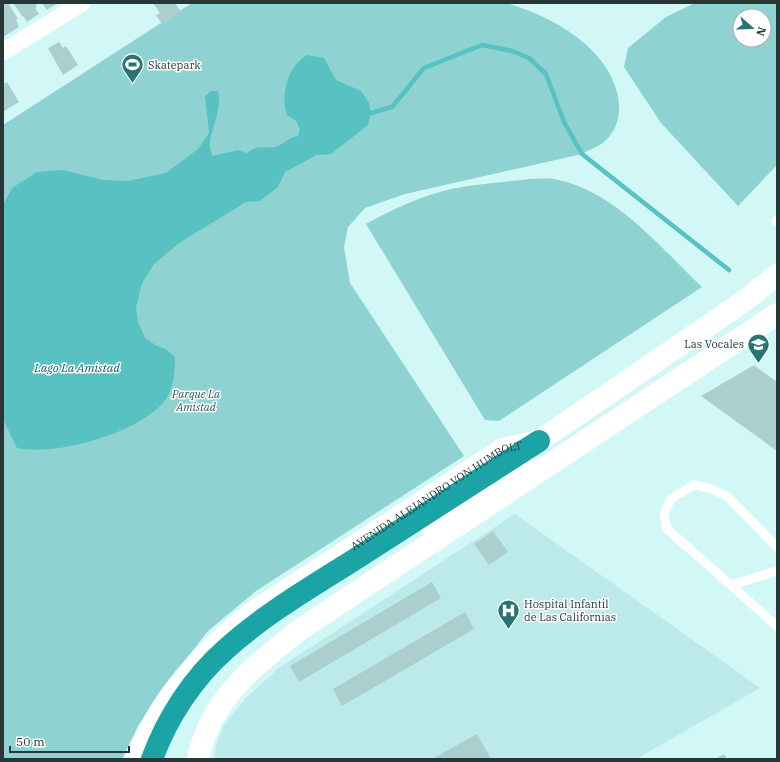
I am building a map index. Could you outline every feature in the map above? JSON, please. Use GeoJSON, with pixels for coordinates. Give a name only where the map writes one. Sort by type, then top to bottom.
{"type":"FeatureCollection","features":[{"type":"Feature","properties":{"kind":"highway"},"geometry":{"type":"LineString","coordinates":[[152,759],[174,712],[198,679],[225,650],[254,627],[296,598],[539,441]]}},
{"type":"Feature","properties":{"kind":"main road","name":"AVENIDA ALEJANDRO VON HUMBOLT"},"geometry":{"type":"LineString","coordinates":[[136,759],[146,734],[158,712],[186,675],[229,631],[283,592],[503,449],[539,441],[740,304],[777,275]]}},
{"type":"Feature","properties":{"kind":"main road"},"geometry":{"type":"LineString","coordinates":[[198,759],[199,751],[211,720],[231,689],[260,661],[298,631],[436,540],[772,325]]}},
{"type":"Feature","properties":{"kind":"main road"},"geometry":{"type":"LineString","coordinates":[[436,540],[430,531],[432,526],[518,466],[528,458],[539,441]]}},
{"type":"Feature","properties":{"kind":"street"},"geometry":{"type":"LineString","coordinates":[[3,52],[82,3]]}},
{"type":"Feature","properties":{"kind":"lane"},"geometry":{"type":"LineString","coordinates":[[777,547],[728,496],[709,488],[694,485],[671,500],[664,514],[667,529],[777,626]]}},
{"type":"Feature","properties":{"kind":"lane"},"geometry":{"type":"LineString","coordinates":[[731,585],[777,571]]}},
{"type":"Feature","properties":{"kind":"shaded area","name":"Hospital Infantil de Las Californias"},"geometry":{"type":"Polygon","coordinates":[[[515,514],[760,688],[636,759],[214,759],[217,742],[225,724],[246,698],[279,668],[515,514]]]}},
{"type":"Feature","properties":{"kind":"green space","name":"Parque La Amistad"},"geometry":{"type":"Polygon","coordinates":[[[192,3],[506,3],[541,16],[558,25],[590,48],[602,62],[612,78],[618,96],[618,120],[610,135],[604,142],[582,154],[405,194],[365,208],[348,227],[344,247],[350,283],[464,456],[256,591],[208,631],[168,682],[138,726],[122,759],[3,759],[3,125],[192,3]]]}},
{"type":"Feature","properties":{"kind":"green space"},"geometry":{"type":"Polygon","coordinates":[[[695,3],[777,3],[777,165],[738,206],[661,123],[624,67],[628,48],[666,17],[695,3]]]}},
{"type":"Feature","properties":{"kind":"green space"},"geometry":{"type":"Polygon","coordinates":[[[530,179],[554,179],[576,185],[597,195],[616,207],[635,222],[702,287],[499,421],[485,420],[366,224],[386,213],[429,195],[451,189],[530,179]]]}},
{"type":"Feature","properties":{"kind":"water","name":"Lago La Amistad"},"geometry":{"type":"Polygon","coordinates":[[[307,55],[324,58],[336,80],[361,91],[369,103],[371,113],[368,125],[331,154],[317,155],[285,172],[278,187],[260,201],[246,202],[179,243],[154,264],[142,283],[136,307],[138,322],[145,338],[157,346],[166,349],[175,357],[172,387],[167,398],[150,414],[134,424],[115,433],[94,440],[53,449],[34,450],[17,448],[5,423],[3,422],[3,205],[12,188],[37,172],[63,170],[103,180],[128,181],[166,173],[198,149],[209,133],[205,96],[211,91],[218,91],[219,100],[210,142],[210,150],[213,156],[238,150],[247,153],[260,147],[270,148],[278,146],[298,136],[300,129],[296,121],[287,115],[284,98],[290,73],[300,60],[307,55]]]}},
{"type":"Feature","properties":{"kind":"building"},"geometry":{"type":"Polygon","coordinates":[[[3,3],[8,3],[18,19],[16,20],[19,27],[3,37],[3,3]]]}},
{"type":"Feature","properties":{"kind":"building"},"geometry":{"type":"Polygon","coordinates":[[[13,3],[35,3],[37,7],[35,8],[39,14],[27,22],[13,3]]]}},
{"type":"Feature","properties":{"kind":"building"},"geometry":{"type":"Polygon","coordinates":[[[42,3],[58,3],[47,10],[42,3]]]}},
{"type":"Feature","properties":{"kind":"building"},"geometry":{"type":"Polygon","coordinates":[[[153,3],[175,3],[181,12],[162,24],[156,15],[160,13],[153,3]]]}},
{"type":"Feature","properties":{"kind":"building"},"geometry":{"type":"Polygon","coordinates":[[[59,42],[63,48],[66,46],[78,65],[63,75],[48,48],[59,42]]]}},
{"type":"Feature","properties":{"kind":"building"},"geometry":{"type":"Polygon","coordinates":[[[3,82],[4,84],[7,82],[19,102],[4,111],[3,82]]]}},
{"type":"Feature","properties":{"kind":"building"},"geometry":{"type":"Polygon","coordinates":[[[754,365],[777,382],[777,451],[701,396],[754,365]]]}},
{"type":"Feature","properties":{"kind":"building"},"geometry":{"type":"Polygon","coordinates":[[[493,531],[508,552],[489,565],[474,544],[493,531]]]}},
{"type":"Feature","properties":{"kind":"building"},"geometry":{"type":"Polygon","coordinates":[[[432,582],[441,598],[299,682],[290,666],[432,582]]]}},
{"type":"Feature","properties":{"kind":"building"},"geometry":{"type":"Polygon","coordinates":[[[465,612],[474,629],[342,706],[333,689],[465,612]]]}},
{"type":"Feature","properties":{"kind":"building"},"geometry":{"type":"Polygon","coordinates":[[[477,734],[491,759],[432,759],[477,734]]]}},
{"type":"Feature","properties":{"kind":"building"},"geometry":{"type":"Polygon","coordinates":[[[724,754],[727,759],[715,759],[724,754]]]}},
{"type":"Feature","properties":{"kind":"waterway"},"geometry":{"type":"LineString","coordinates":[[371,113],[392,107],[424,68],[482,45],[512,51],[529,58],[546,74],[564,122],[582,154],[729,270]]}},
{"type":"Feature","properties":{"kind":"place","name":"Skatepark"},"geometry":{"type":"Point","coordinates":[133,84]}},
{"type":"Feature","properties":{"kind":"place","name":"Las Vocales"},"geometry":{"type":"Point","coordinates":[759,364]}},
{"type":"Feature","properties":{"kind":"place","name":"Hospital Infantil de Las Californias"},"geometry":{"type":"Point","coordinates":[508,630]}}]}
